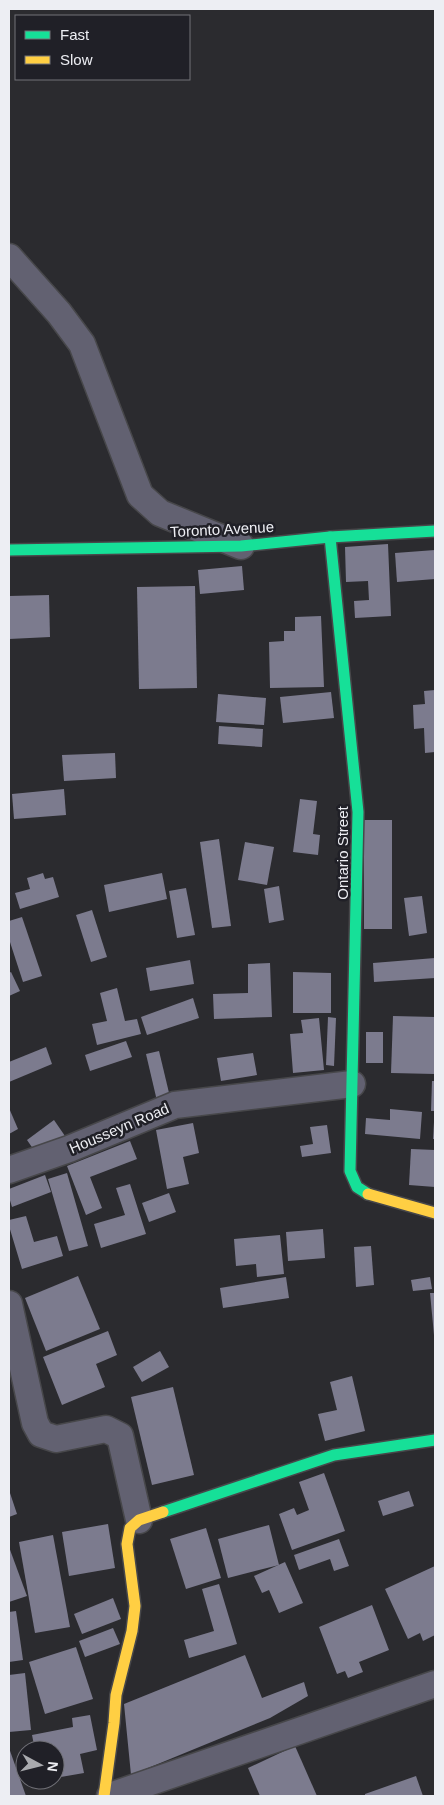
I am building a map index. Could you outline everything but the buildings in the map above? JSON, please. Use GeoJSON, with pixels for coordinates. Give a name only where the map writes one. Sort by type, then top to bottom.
{"type":"FeatureCollection","features":[{"type":"Feature","properties":{"kind":"street"},"geometry":{"type":"LineString","coordinates":[[9,257],[59,313],[82,344],[140,495],[160,513],[242,546]]}},
{"type":"Feature","properties":{"kind":"street","name":"Toronto Avenue"},"geometry":{"type":"LineString","coordinates":[[9,550],[242,546],[330,537],[435,531]]}},
{"type":"Feature","properties":{"kind":"street","name":"Ontario Street"},"geometry":{"type":"LineString","coordinates":[[330,537],[358,812],[350,1170],[357,1187],[372,1196],[435,1213]]}},
{"type":"Feature","properties":{"kind":"street","name":"Housseyn Road"},"geometry":{"type":"LineString","coordinates":[[9,1170],[69,1149],[175,1105],[352,1084]]}},
{"type":"Feature","properties":{"kind":"street"},"geometry":{"type":"LineString","coordinates":[[9,1304],[35,1423],[41,1434],[56,1439],[106,1430],[120,1436],[139,1520]]}},
{"type":"Feature","properties":{"kind":"street"},"geometry":{"type":"LineString","coordinates":[[104,1796],[116,1695],[132,1631],[135,1606],[127,1544],[130,1528],[139,1520],[334,1455],[435,1440]]}},
{"type":"Feature","properties":{"kind":"street"},"geometry":{"type":"LineString","coordinates":[[110,1796],[435,1684]]}},
{"type":"Feature","properties":{"kind":"traffic: fast"},"geometry":{"type":"LineString","coordinates":[[9,550],[241,546],[330,537],[435,531]]}},
{"type":"Feature","properties":{"kind":"traffic: fast"},"geometry":{"type":"LineString","coordinates":[[330,537],[358,812],[350,1171],[357,1187],[368,1194]]}},
{"type":"Feature","properties":{"kind":"traffic: fast"},"geometry":{"type":"LineString","coordinates":[[163,1512],[334,1455],[435,1440]]}},
{"type":"Feature","properties":{"kind":"traffic: slow"},"geometry":{"type":"LineString","coordinates":[[368,1194],[435,1213]]}},
{"type":"Feature","properties":{"kind":"traffic: slow"},"geometry":{"type":"LineString","coordinates":[[104,1796],[116,1695],[132,1631],[135,1606],[127,1544],[130,1528],[139,1520],[163,1512]]}}]}
